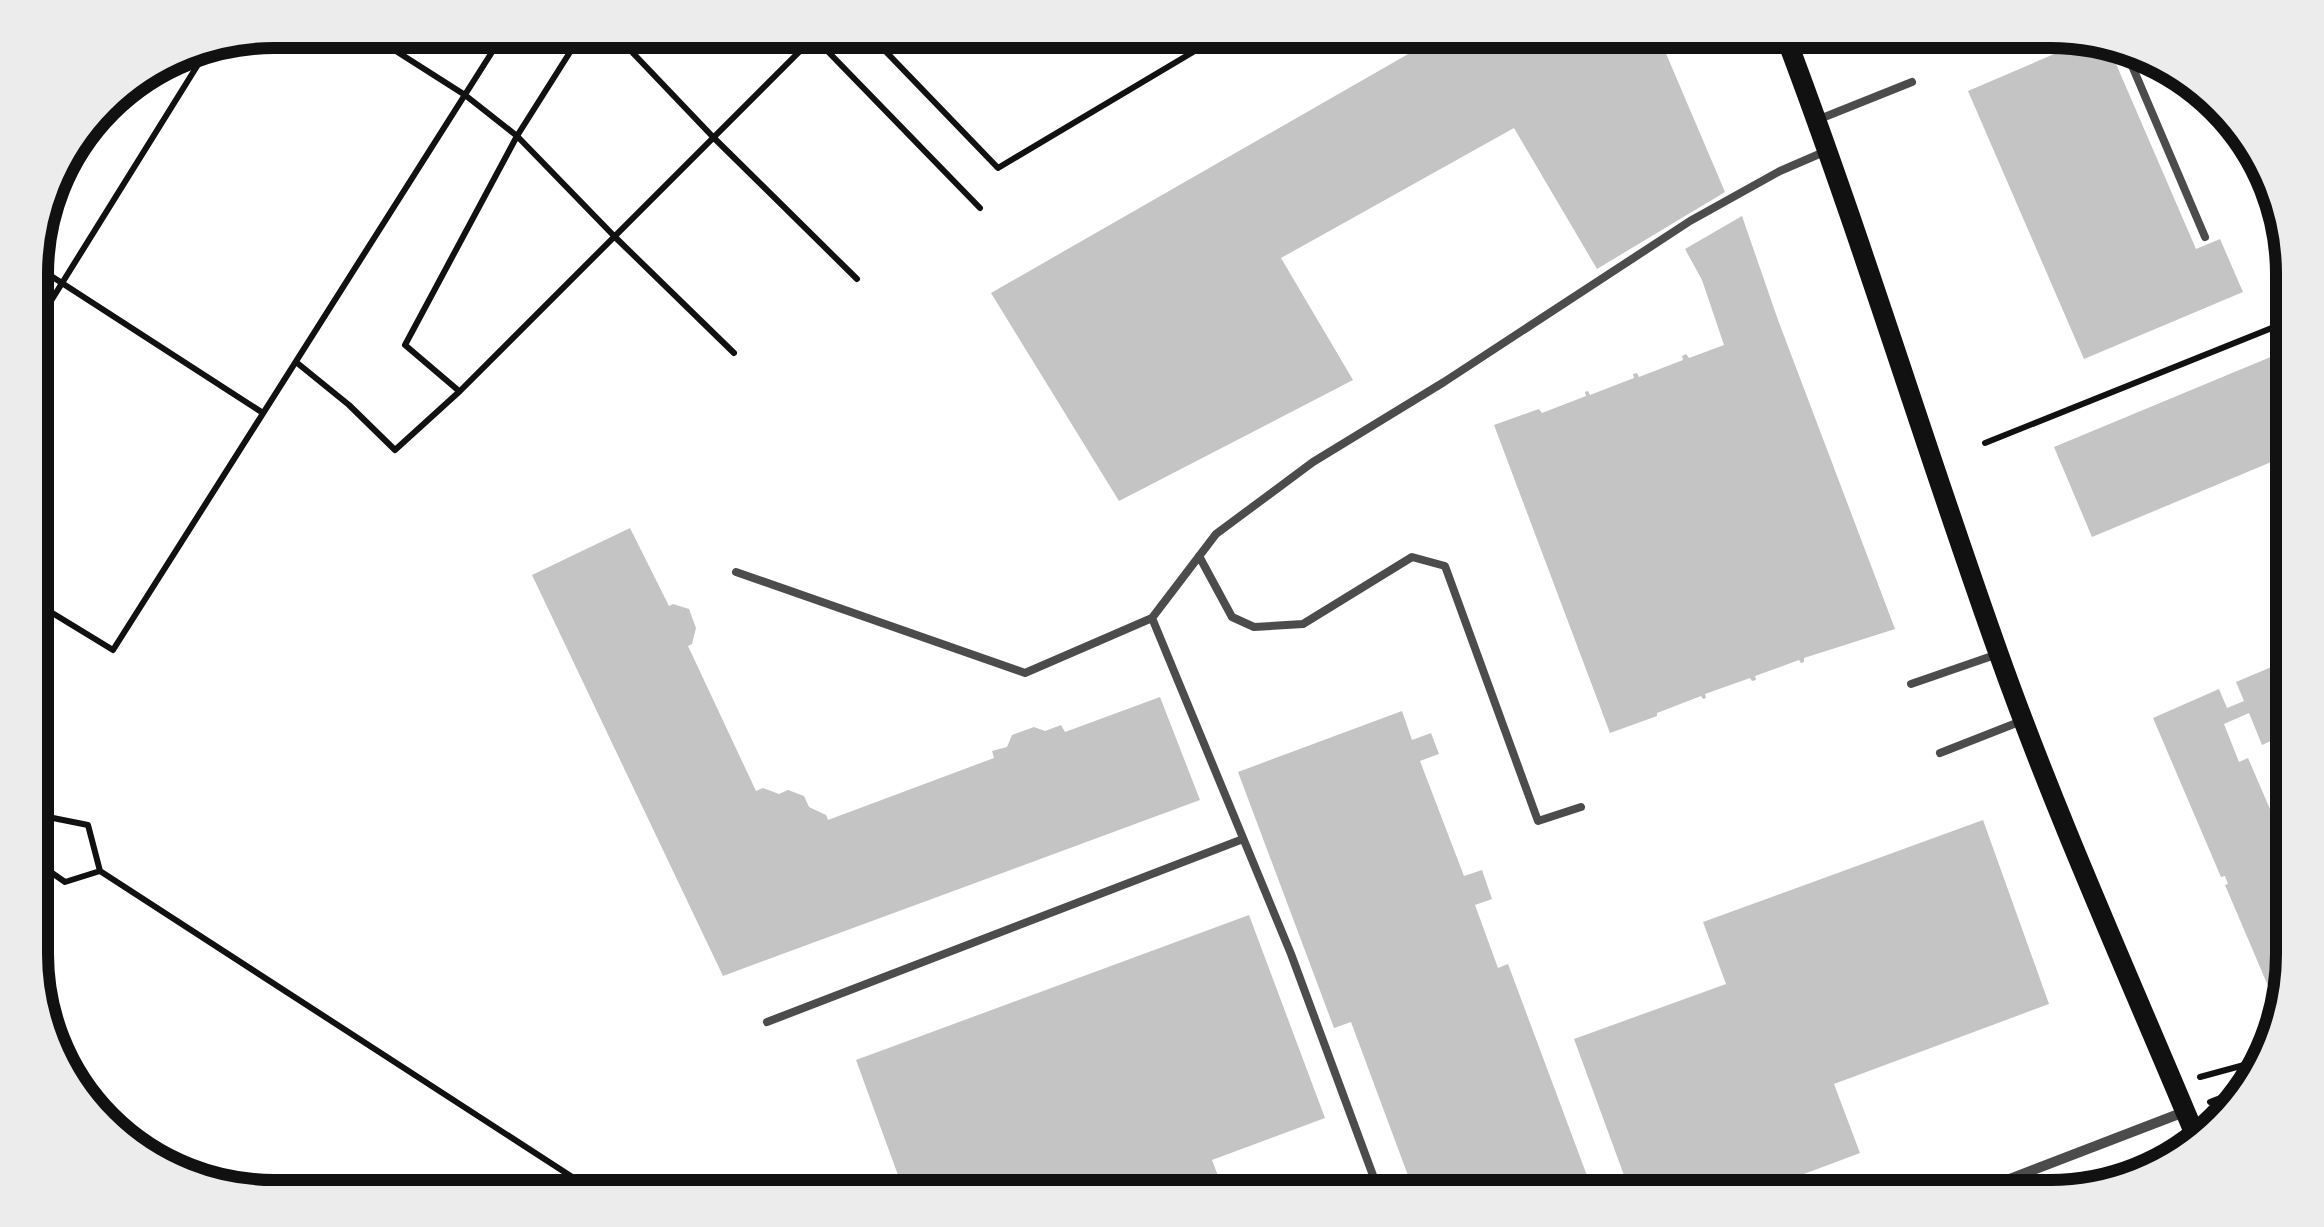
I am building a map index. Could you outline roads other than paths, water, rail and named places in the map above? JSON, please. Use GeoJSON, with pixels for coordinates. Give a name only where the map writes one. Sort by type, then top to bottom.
{"type":"FeatureCollection","features":[{"type":"Feature","properties":{"kind":"main road"},"geometry":{"type":"LineString","coordinates":[[1789,48],[1828,150],[1999,654],[2054,800],[2192,1128]]}},
{"type":"Feature","properties":{"kind":"street"},"geometry":{"type":"LineString","coordinates":[[2008,1179],[2186,1112]]}},
{"type":"Feature","properties":{"kind":"lane"},"geometry":{"type":"LineString","coordinates":[[2131,63],[2205,236]]}},
{"type":"Feature","properties":{"kind":"lane"},"geometry":{"type":"LineString","coordinates":[[1817,120],[1912,82]]}},
{"type":"Feature","properties":{"kind":"lane"},"geometry":{"type":"LineString","coordinates":[[736,572],[1026,673],[1152,618],[1216,534],[1313,462],[1444,382],[1690,221],[1780,171],[1828,150]]}},
{"type":"Feature","properties":{"kind":"lane"},"geometry":{"type":"LineString","coordinates":[[1199,556],[1232,617],[1254,627],[1303,624],[1412,557],[1445,566],[1538,821],[1581,807]]}},
{"type":"Feature","properties":{"kind":"lane"},"geometry":{"type":"LineString","coordinates":[[1152,618],[1291,954],[1374,1179]]}},
{"type":"Feature","properties":{"kind":"lane"},"geometry":{"type":"LineString","coordinates":[[1911,684],[1999,654]]}},
{"type":"Feature","properties":{"kind":"lane"},"geometry":{"type":"LineString","coordinates":[[1940,753],[2024,720]]}},
{"type":"Feature","properties":{"kind":"lane"},"geometry":{"type":"LineString","coordinates":[[766,1022],[1243,839]]}}]}
